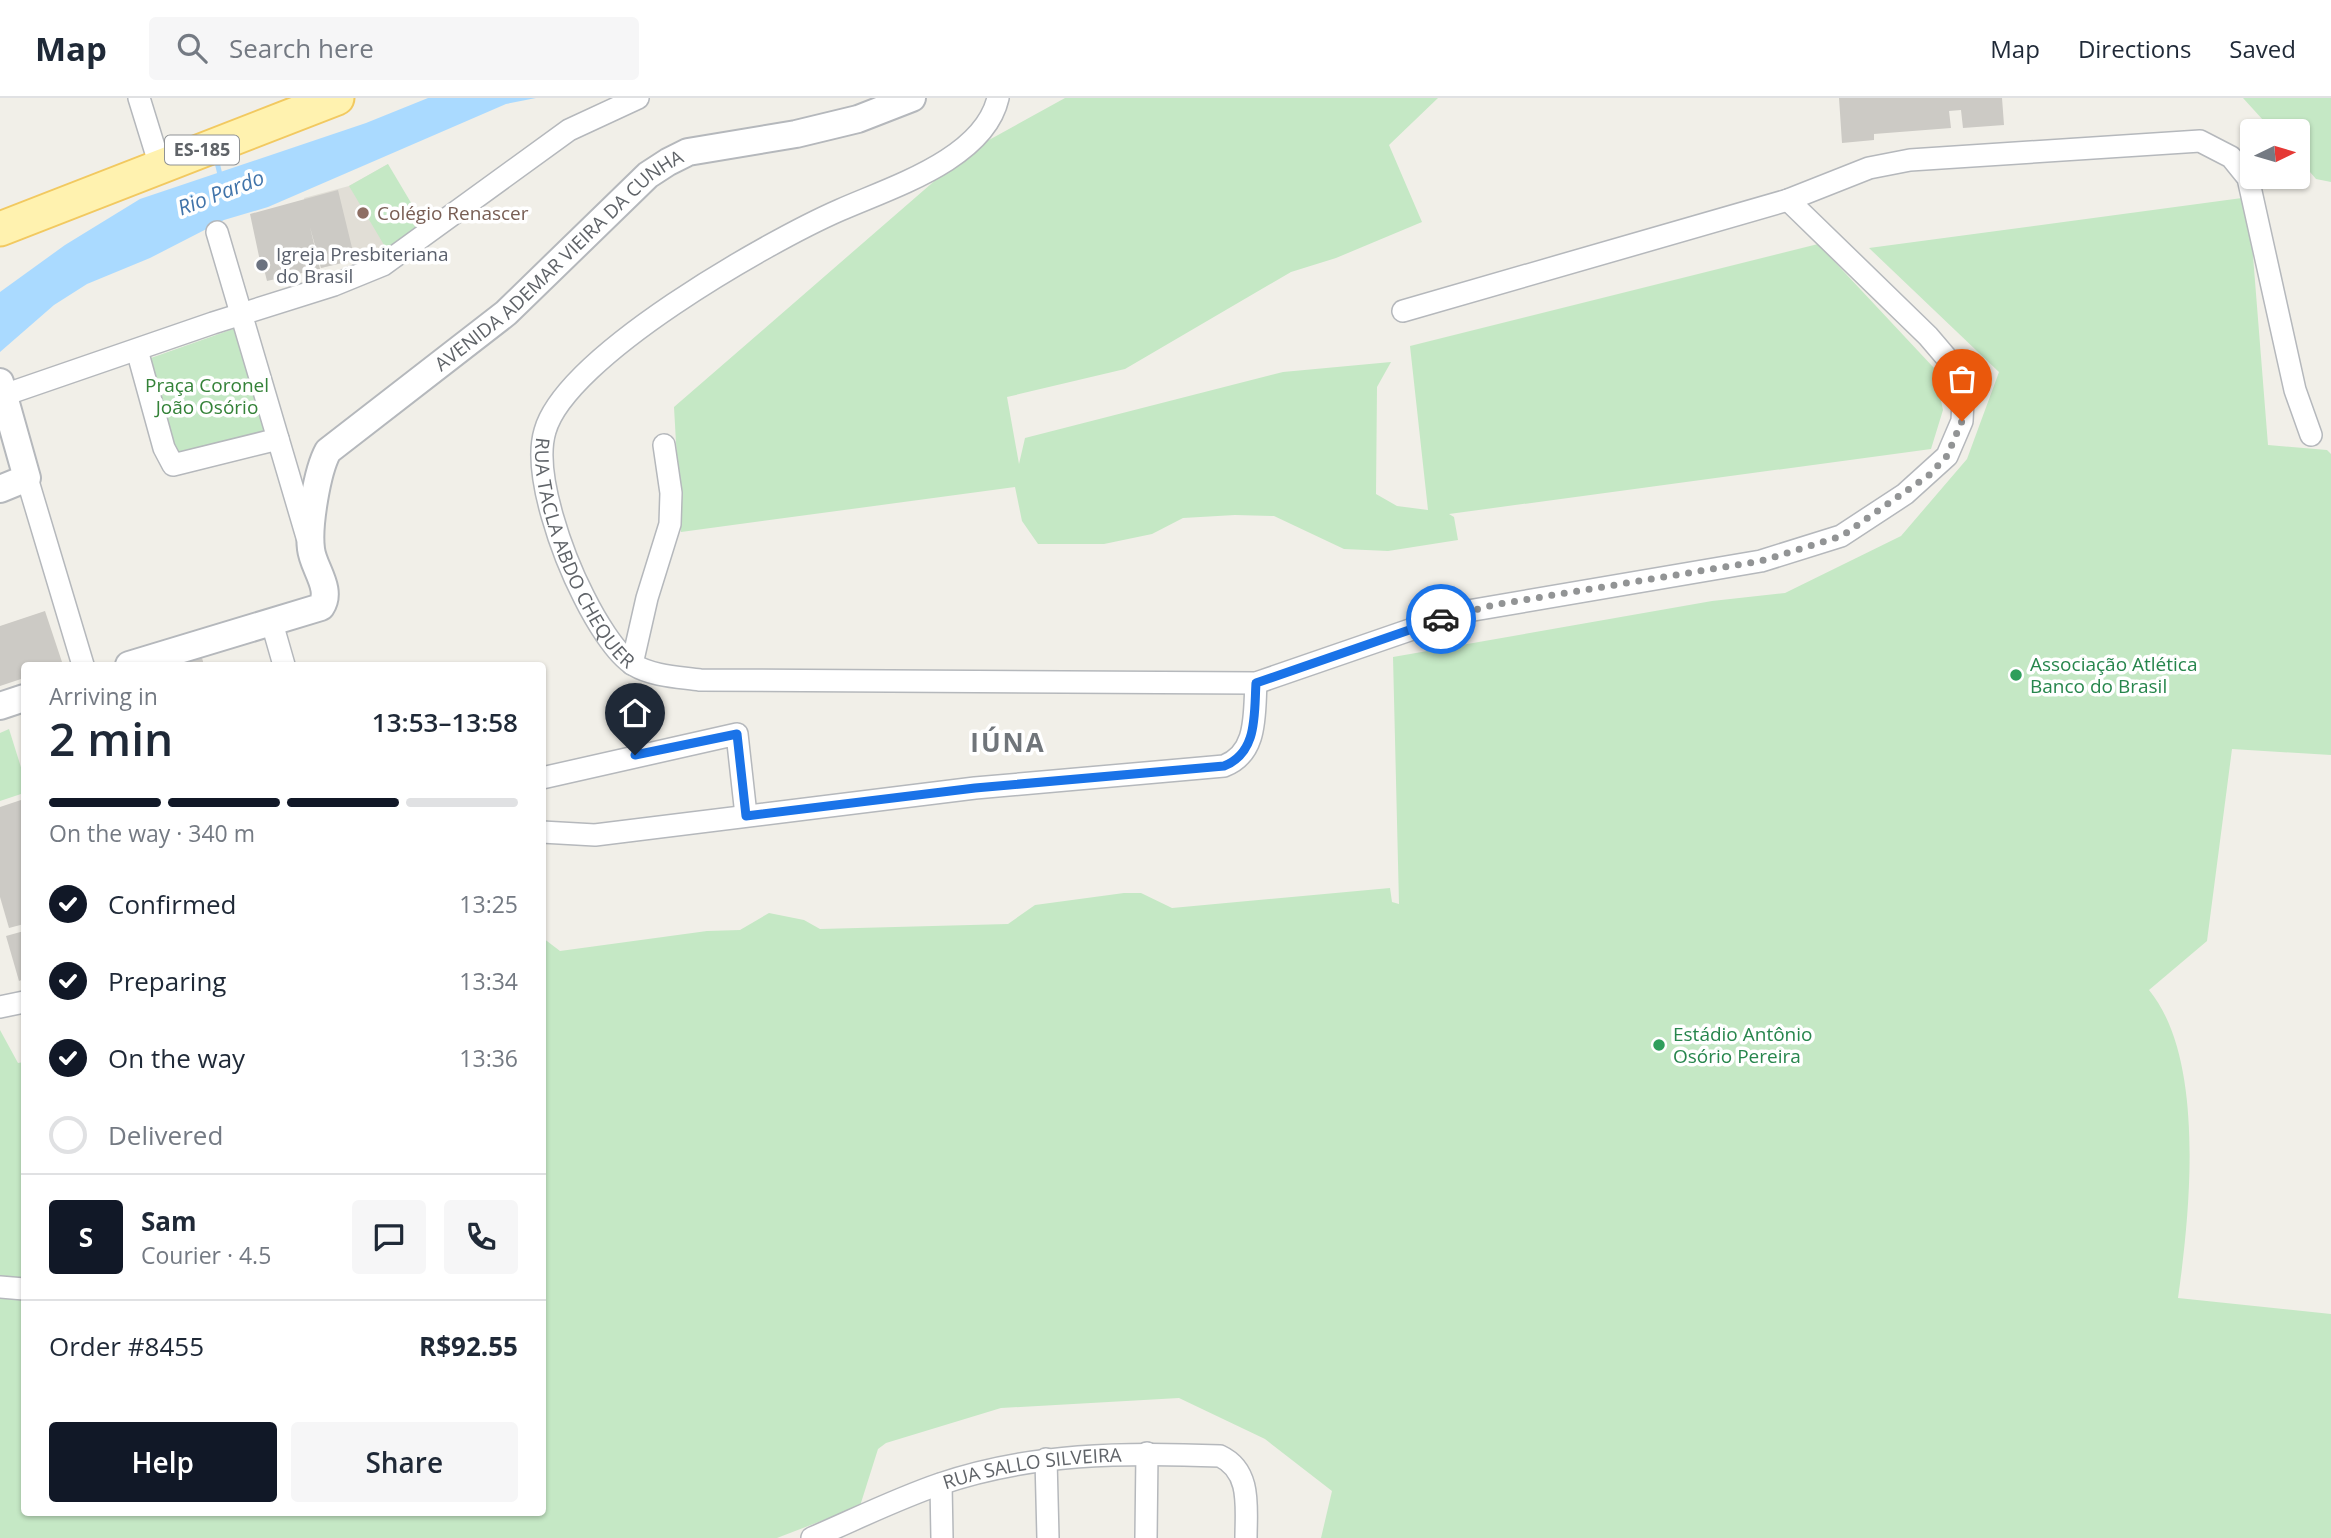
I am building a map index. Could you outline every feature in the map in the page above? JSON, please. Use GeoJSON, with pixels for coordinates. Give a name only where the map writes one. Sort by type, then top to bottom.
{"type":"FeatureCollection","features":[{"type":"Feature","properties":{"kind":"main road","name":"ES-185"},"geometry":{"type":"LineString","coordinates":[[0,229],[337,98]]}},
{"type":"Feature","properties":{"kind":"main road"},"geometry":{"type":"LineString","coordinates":[[0,213],[67,203]]}},
{"type":"Feature","properties":{"kind":"main road"},"geometry":{"type":"LineString","coordinates":[[0,247],[67,203]]}},
{"type":"Feature","properties":{"kind":"street"},"geometry":{"type":"LineString","coordinates":[[139,98],[160,166]]}},
{"type":"Feature","properties":{"kind":"street"},"geometry":{"type":"LineString","coordinates":[[82,662],[2,388],[137,350],[242,313],[334,285],[383,265],[569,131],[638,98]]}},
{"type":"Feature","properties":{"kind":"street","name":"AVENIDA ADEMAR VIEIRA DA CUNHA"},"geometry":{"type":"LineString","coordinates":[[311,549],[317,485],[321,465],[328,451],[506,313],[648,176],[688,152],[796,134],[858,119],[912,98]]}},
{"type":"Feature","properties":{"kind":"street","name":"RUA TACLA ABDO CHEQUER"},"geometry":{"type":"LineString","coordinates":[[998,98],[986,127],[954,156],[820,219],[650,320],[575,383],[552,415],[545,430],[541,455],[550,510],[577,583],[593,616],[632,664],[648,671],[700,680],[1256,683],[1462,612],[1761,561],[1803,551],[1858,526],[1929,475],[1947,456],[1962,421],[1963,398],[1957,370],[1928,336],[1858,269],[1823,230],[1788,200]]}},
{"type":"Feature","properties":{"kind":"street"},"geometry":{"type":"LineString","coordinates":[[1403,311],[1788,200],[1869,167],[1910,160],[2200,141],[2231,157],[2248,178],[2295,390],[2311,435]]}},
{"type":"Feature","properties":{"kind":"street"},"geometry":{"type":"LineString","coordinates":[[139,662],[315,610],[324,602],[325,590],[217,232]]}},
{"type":"Feature","properties":{"kind":"street"},"geometry":{"type":"LineString","coordinates":[[137,350],[164,449],[173,465],[278,439]]}},
{"type":"Feature","properties":{"kind":"street"},"geometry":{"type":"LineString","coordinates":[[632,664],[670,524],[671,493],[664,445]]}},
{"type":"Feature","properties":{"kind":"street"},"geometry":{"type":"LineString","coordinates":[[0,489],[27,478]]}},
{"type":"Feature","properties":{"kind":"street"},"geometry":{"type":"LineString","coordinates":[[272,623],[283,662]]}},
{"type":"Feature","properties":{"kind":"street"},"geometry":{"type":"LineString","coordinates":[[546,832],[595,835],[975,788],[1224,766],[1236,761],[1252,735],[1256,683]]}},
{"type":"Feature","properties":{"kind":"street"},"geometry":{"type":"LineString","coordinates":[[546,777],[737,734],[746,816]]}},
{"type":"Feature","properties":{"kind":"street"},"geometry":{"type":"LineString","coordinates":[[0,1007],[21,1003]]}},
{"type":"Feature","properties":{"kind":"street"},"geometry":{"type":"LineString","coordinates":[[0,1287],[21,1289]]}},
{"type":"Feature","properties":{"kind":"street"},"geometry":{"type":"LineString","coordinates":[[1146,1538],[1147,1453]]}},
{"type":"Feature","properties":{"kind":"street","name":"RUA SALLO SILVEIRA"},"geometry":{"type":"LineString","coordinates":[[812,1538],[841,1532],[941,1483],[1046,1459],[1147,1453],[1220,1455],[1237,1468],[1246,1489],[1246,1538]]}},
{"type":"Feature","properties":{"kind":"street"},"geometry":{"type":"LineString","coordinates":[[1046,1459],[1048,1538]]}},
{"type":"Feature","properties":{"kind":"street"},"geometry":{"type":"LineString","coordinates":[[941,1483],[942,1538]]}},
{"type":"Feature","properties":{"kind":"shaded area","name":"Colégio Renascer"},"geometry":{"type":"Polygon","coordinates":[[[388,164],[387,250],[321,268],[304,198],[349,186],[388,164]]]}},
{"type":"Feature","properties":{"kind":"green space"},"geometry":{"type":"Polygon","coordinates":[[[1065,98],[1438,98],[1389,145],[1422,222],[1336,258],[1291,272],[1125,369],[1007,397],[1019,464],[1025,438],[1283,372],[1391,362],[1377,387],[1376,494],[1397,506],[1428,510],[1410,346],[1818,244],[1934,368],[1943,410],[1931,449],[1449,514],[1454,517],[1458,540],[1388,551],[1344,549],[1274,516],[1235,515],[1183,518],[1152,534],[1104,544],[1038,544],[1022,521],[1015,487],[681,532],[674,407],[969,151],[1065,98]]]}},
{"type":"Feature","properties":{"kind":"green space"},"geometry":{"type":"Polygon","coordinates":[[[2243,98],[2331,98],[2331,182],[2316,179],[2310,172],[2310,119],[2262,119],[2243,98]]]}},
{"type":"Feature","properties":{"kind":"green space"},"geometry":{"type":"Polygon","coordinates":[[[388,164],[426,228],[387,250],[349,186],[388,164]]]}},
{"type":"Feature","properties":{"kind":"green space"},"geometry":{"type":"Polygon","coordinates":[[[2242,198],[2250,218],[2268,445],[2327,450],[2331,454],[2331,755],[2232,749],[2207,941],[2149,990],[2167,1020],[2179,1055],[2186,1095],[2189,1181],[2178,1298],[2331,1314],[2331,1538],[1321,1538],[1332,1491],[1265,1439],[1179,1398],[1001,1408],[886,1443],[878,1449],[860,1506],[777,1538],[0,1538],[0,1030],[18,1063],[21,1062],[21,1516],[546,1516],[546,940],[560,951],[707,931],[740,930],[769,913],[804,920],[820,929],[1008,924],[1035,905],[1124,893],[1141,893],[1172,908],[1390,888],[1392,902],[1399,904],[1393,657],[1712,601],[1785,593],[1901,536],[1967,459],[1999,372],[1869,248],[2242,198]]]}},
{"type":"Feature","properties":{"kind":"green space","name":"Praça Coronel João Osório"},"geometry":{"type":"Polygon","coordinates":[[[236,328],[266,432],[177,459],[148,359],[236,328]]]}},
{"type":"Feature","properties":{"kind":"green space"},"geometry":{"type":"Polygon","coordinates":[[[9,729],[21,767],[21,794],[0,801],[0,733],[9,729]]]}},
{"type":"Feature","properties":{"kind":"water","name":"Rio Pardo"},"geometry":{"type":"Polygon","coordinates":[[[428,98],[536,98],[506,104],[268,207],[224,220],[150,258],[87,284],[54,305],[0,352],[0,292],[65,245],[140,199],[366,123],[428,98]]]}},
{"type":"Feature","properties":{"kind":"building"},"geometry":{"type":"Polygon","coordinates":[[[1839,98],[2002,98],[2004,125],[1963,128],[1961,110],[1949,111],[1951,128],[1874,134],[1874,140],[1842,143],[1839,98]]]}},
{"type":"Feature","properties":{"kind":"building"},"geometry":{"type":"Polygon","coordinates":[[[338,190],[355,260],[321,268],[310,227],[320,269],[267,281],[264,269],[258,271],[256,262],[260,261],[250,214],[338,190]]]}},
{"type":"Feature","properties":{"kind":"building"},"geometry":{"type":"Polygon","coordinates":[[[45,611],[62,662],[21,662],[21,679],[0,686],[0,626],[45,611]]]}},
{"type":"Feature","properties":{"kind":"building"},"geometry":{"type":"Polygon","coordinates":[[[202,658],[203,662],[185,662],[202,658]]]}},
{"type":"Feature","properties":{"kind":"building"},"geometry":{"type":"Polygon","coordinates":[[[21,800],[21,925],[9,928],[0,897],[0,807],[21,800]]]}},
{"type":"Feature","properties":{"kind":"building"},"geometry":{"type":"Polygon","coordinates":[[[21,932],[19,981],[6,936],[21,932]]]}},
{"type":"Feature","properties":{"kind":"waterway","name":"Rio Pardo"},"geometry":{"type":"LineString","coordinates":[[216,158],[221,179]]}},
{"type":"Feature","properties":{"kind":"way so far"},"geometry":{"type":"LineString","coordinates":[[1441,619],[1493,605],[1761,561],[1803,551],[1842,536],[1867,521],[1929,475],[1947,456],[1962,421]]}},
{"type":"Feature","properties":{"kind":"place","name":"Colégio Renascer"},"geometry":{"type":"Point","coordinates":[363,213]}},
{"type":"Feature","properties":{"kind":"place","name":"Igreja Presbiteriana do Brasil"},"geometry":{"type":"Point","coordinates":[262,265]}},
{"type":"Feature","properties":{"kind":"place","name":"Associação Atlética Banco do Brasil"},"geometry":{"type":"Point","coordinates":[2016,675]}},
{"type":"Feature","properties":{"kind":"place","name":"Estádio Antônio Osório Pereira"},"geometry":{"type":"Point","coordinates":[1659,1045]}},
{"type":"Feature","properties":{"kind":"district","name":"IÚNA"},"geometry":{"type":"Point","coordinates":[1008,743]}},
{"type":"Feature","properties":{"kind":"route"},"geometry":{"type":"LineString","coordinates":[[635,755],[737,734],[746,816],[975,788],[1224,766],[1236,761],[1252,735],[1256,683],[1441,619]]}}]}
